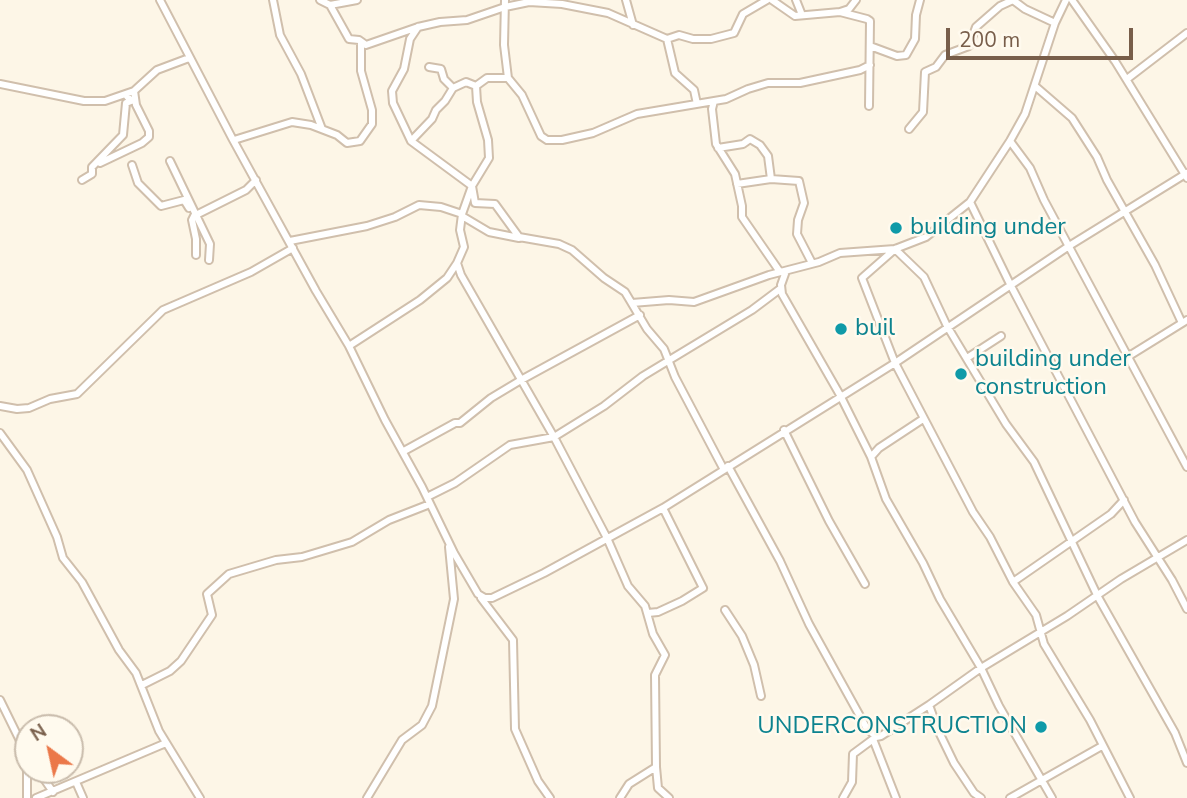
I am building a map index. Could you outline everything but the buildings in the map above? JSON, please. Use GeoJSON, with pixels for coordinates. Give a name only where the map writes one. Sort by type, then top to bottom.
{"type":"FeatureCollection","features":[{"type":"Feature","properties":{"kind":"street"},"geometry":{"type":"LineString","coordinates":[[160,0],[234,141],[349,346],[448,542],[478,594],[513,640],[515,729],[538,781],[550,798]]}},
{"type":"Feature","properties":{"kind":"street"},"geometry":{"type":"LineString","coordinates":[[273,0],[280,35],[301,74],[322,130]]}},
{"type":"Feature","properties":{"kind":"street"},"geometry":{"type":"LineString","coordinates":[[320,0],[330,5],[349,39],[369,44],[418,27],[467,20],[505,4],[534,1],[608,13],[667,39],[679,35],[701,40],[726,37],[737,31],[743,13],[769,0],[791,15],[841,12],[849,9],[856,0]]}},
{"type":"Feature","properties":{"kind":"street"},"geometry":{"type":"LineString","coordinates":[[330,5],[356,0]]}},
{"type":"Feature","properties":{"kind":"street"},"geometry":{"type":"LineString","coordinates":[[626,0],[633,25]]}},
{"type":"Feature","properties":{"kind":"street"},"geometry":{"type":"LineString","coordinates":[[796,0],[802,15]]}},
{"type":"Feature","properties":{"kind":"street"},"geometry":{"type":"LineString","coordinates":[[870,46],[897,56],[905,56],[915,40],[916,15],[920,0]]}},
{"type":"Feature","properties":{"kind":"street"},"geometry":{"type":"LineString","coordinates":[[908,129],[923,112],[925,72],[935,68],[945,55],[969,46],[976,27],[1000,6],[1013,0],[1055,23]]}},
{"type":"Feature","properties":{"kind":"street"},"geometry":{"type":"LineString","coordinates":[[632,303],[668,300],[694,302],[840,253],[895,249],[926,237],[970,202],[1010,141],[1025,114],[1055,23],[1066,0]]}},
{"type":"Feature","properties":{"kind":"street"},"geometry":{"type":"LineString","coordinates":[[478,594],[492,598],[663,508],[895,362],[1069,246],[1186,175],[1127,79],[1072,0]]}},
{"type":"Feature","properties":{"kind":"street"},"geometry":{"type":"LineString","coordinates":[[505,4],[504,45],[508,78],[522,95],[541,136],[547,140],[562,140],[593,133],[637,114],[714,102],[768,83],[800,83],[860,70],[870,65]]}},
{"type":"Feature","properties":{"kind":"street"},"geometry":{"type":"LineString","coordinates":[[841,12],[870,21],[869,106]]}},
{"type":"Feature","properties":{"kind":"street"},"geometry":{"type":"LineString","coordinates":[[418,27],[410,39],[404,69],[391,91],[393,103],[411,141],[472,186],[475,202],[495,204],[521,238]]}},
{"type":"Feature","properties":{"kind":"street"},"geometry":{"type":"LineString","coordinates":[[1127,79],[1187,33]]}},
{"type":"Feature","properties":{"kind":"street"},"geometry":{"type":"LineString","coordinates":[[667,39],[675,73],[694,90],[697,104]]}},
{"type":"Feature","properties":{"kind":"street"},"geometry":{"type":"LineString","coordinates":[[234,141],[292,122],[337,135],[349,144],[364,137],[372,124],[372,110],[361,71],[361,43]]}},
{"type":"Feature","properties":{"kind":"street"},"geometry":{"type":"LineString","coordinates":[[0,83],[93,102],[127,95],[163,67],[189,58]]}},
{"type":"Feature","properties":{"kind":"street"},"geometry":{"type":"LineString","coordinates":[[429,67],[441,69],[444,79],[453,88]]}},
{"type":"Feature","properties":{"kind":"street"},"geometry":{"type":"LineString","coordinates":[[476,86],[487,78],[508,78]]}},
{"type":"Feature","properties":{"kind":"street"},"geometry":{"type":"LineString","coordinates":[[411,141],[432,119],[453,88],[466,82],[476,86]]}},
{"type":"Feature","properties":{"kind":"street"},"geometry":{"type":"LineString","coordinates":[[349,346],[420,300],[447,278],[457,263],[464,247],[460,230],[462,215],[472,186],[489,158],[488,140],[477,102],[476,86]]}},
{"type":"Feature","properties":{"kind":"street"},"geometry":{"type":"LineString","coordinates":[[1035,86],[1072,118],[1097,157],[1185,321],[1129,356]]}},
{"type":"Feature","properties":{"kind":"street"},"geometry":{"type":"LineString","coordinates":[[100,163],[149,137],[149,131],[136,105],[134,91]]}},
{"type":"Feature","properties":{"kind":"street"},"geometry":{"type":"LineString","coordinates":[[82,180],[92,174],[92,167],[123,135],[126,103],[131,101],[127,95]]}},
{"type":"Feature","properties":{"kind":"street"},"geometry":{"type":"LineString","coordinates":[[714,102],[712,108],[718,148],[733,168],[743,221],[783,272],[780,289],[840,395],[871,457],[886,499],[1052,798]]}},
{"type":"Feature","properties":{"kind":"street"},"geometry":{"type":"LineString","coordinates":[[718,148],[739,145],[750,139],[760,145],[768,156],[771,180]]}},
{"type":"Feature","properties":{"kind":"street"},"geometry":{"type":"LineString","coordinates":[[1010,141],[1030,168],[1187,467]]}},
{"type":"Feature","properties":{"kind":"street"},"geometry":{"type":"LineString","coordinates":[[170,161],[210,244],[209,260]]}},
{"type":"Feature","properties":{"kind":"street"},"geometry":{"type":"LineString","coordinates":[[132,165],[138,183],[161,206],[184,200],[195,215]]}},
{"type":"Feature","properties":{"kind":"street"},"geometry":{"type":"LineString","coordinates":[[737,184],[796,179],[801,184],[804,203],[798,220],[797,234],[812,263]]}},
{"type":"Feature","properties":{"kind":"street"},"geometry":{"type":"LineString","coordinates":[[196,255],[192,220],[195,215],[246,190],[256,180]]}},
{"type":"Feature","properties":{"kind":"street"},"geometry":{"type":"LineString","coordinates":[[970,202],[1011,286],[1124,500],[1187,610]]}},
{"type":"Feature","properties":{"kind":"street"},"geometry":{"type":"LineString","coordinates":[[0,406],[17,410],[50,399],[78,394],[163,310],[251,272],[291,245],[367,226],[395,217],[419,205],[441,207],[462,215],[489,232],[559,244],[572,250],[604,278],[622,289],[647,329],[664,349],[674,377],[780,561],[809,624],[874,738],[896,798]]}},
{"type":"Feature","properties":{"kind":"street"},"geometry":{"type":"LineString","coordinates":[[895,249],[924,278],[947,326],[1006,424],[1034,462],[1098,597],[1175,733],[1187,763]]}},
{"type":"Feature","properties":{"kind":"street"},"geometry":{"type":"LineString","coordinates":[[895,249],[862,278],[895,362],[923,419],[1013,582],[1036,615],[1044,644],[1090,720],[1130,798]]}},
{"type":"Feature","properties":{"kind":"street"},"geometry":{"type":"LineString","coordinates":[[457,263],[461,275],[554,437],[607,538],[628,586],[642,601],[648,613],[653,634],[665,656],[655,675],[656,767],[658,788],[669,798]]}},
{"type":"Feature","properties":{"kind":"street"},"geometry":{"type":"LineString","coordinates":[[142,685],[170,671],[181,661],[212,615],[207,594],[229,574],[352,542],[428,501],[510,445],[554,437],[604,406],[643,376],[752,310],[780,289]]}},
{"type":"Feature","properties":{"kind":"street"},"geometry":{"type":"LineString","coordinates":[[404,451],[455,423],[460,423],[491,398],[521,380],[640,316]]}},
{"type":"Feature","properties":{"kind":"street"},"geometry":{"type":"LineString","coordinates":[[967,358],[1001,337]]}},
{"type":"Feature","properties":{"kind":"street"},"geometry":{"type":"LineString","coordinates":[[871,457],[879,448],[923,419]]}},
{"type":"Feature","properties":{"kind":"street"},"geometry":{"type":"LineString","coordinates":[[784,430],[828,521],[865,584]]}},
{"type":"Feature","properties":{"kind":"street"},"geometry":{"type":"LineString","coordinates":[[0,433],[32,479],[63,558],[82,582],[119,650],[142,685],[152,715],[166,743],[200,798]]}},
{"type":"Feature","properties":{"kind":"street"},"geometry":{"type":"LineString","coordinates":[[1013,582],[1118,509],[1124,500]]}},
{"type":"Feature","properties":{"kind":"street"},"geometry":{"type":"LineString","coordinates":[[648,613],[658,612],[682,601],[700,591],[703,586],[663,508]]}},
{"type":"Feature","properties":{"kind":"street"},"geometry":{"type":"LineString","coordinates":[[843,798],[852,782],[853,754],[874,738],[929,705],[981,668],[1098,597],[1121,579],[1159,559],[1187,540]]}},
{"type":"Feature","properties":{"kind":"street"},"geometry":{"type":"LineString","coordinates":[[367,798],[402,740],[422,724],[432,706],[454,598],[448,542]]}},
{"type":"Feature","properties":{"kind":"street"},"geometry":{"type":"LineString","coordinates":[[725,610],[742,636],[754,665],[761,695]]}},
{"type":"Feature","properties":{"kind":"street"},"geometry":{"type":"LineString","coordinates":[[0,700],[14,728]]}},
{"type":"Feature","properties":{"kind":"street"},"geometry":{"type":"LineString","coordinates":[[929,705],[954,763],[974,793],[981,798]]}},
{"type":"Feature","properties":{"kind":"street"},"geometry":{"type":"LineString","coordinates":[[84,779],[166,743]]}},
{"type":"Feature","properties":{"kind":"street"},"geometry":{"type":"LineString","coordinates":[[1010,798],[1101,746]]}},
{"type":"Feature","properties":{"kind":"street"},"geometry":{"type":"LineString","coordinates":[[620,798],[634,779],[656,767]]}},
{"type":"Feature","properties":{"kind":"street"},"geometry":{"type":"LineString","coordinates":[[48,784],[53,792]]}},
{"type":"Feature","properties":{"kind":"street"},"geometry":{"type":"LineString","coordinates":[[36,798],[71,784]]}},
{"type":"Feature","properties":{"kind":"place","name":"building under"},"geometry":{"type":"Point","coordinates":[896,228]}},
{"type":"Feature","properties":{"kind":"place","name":"buil"},"geometry":{"type":"Point","coordinates":[841,329]}},
{"type":"Feature","properties":{"kind":"place","name":"building under construction"},"geometry":{"type":"Point","coordinates":[961,374]}},
{"type":"Feature","properties":{"kind":"place","name":"UNDERCONSTRUCTION"},"geometry":{"type":"Point","coordinates":[1041,727]}}]}
